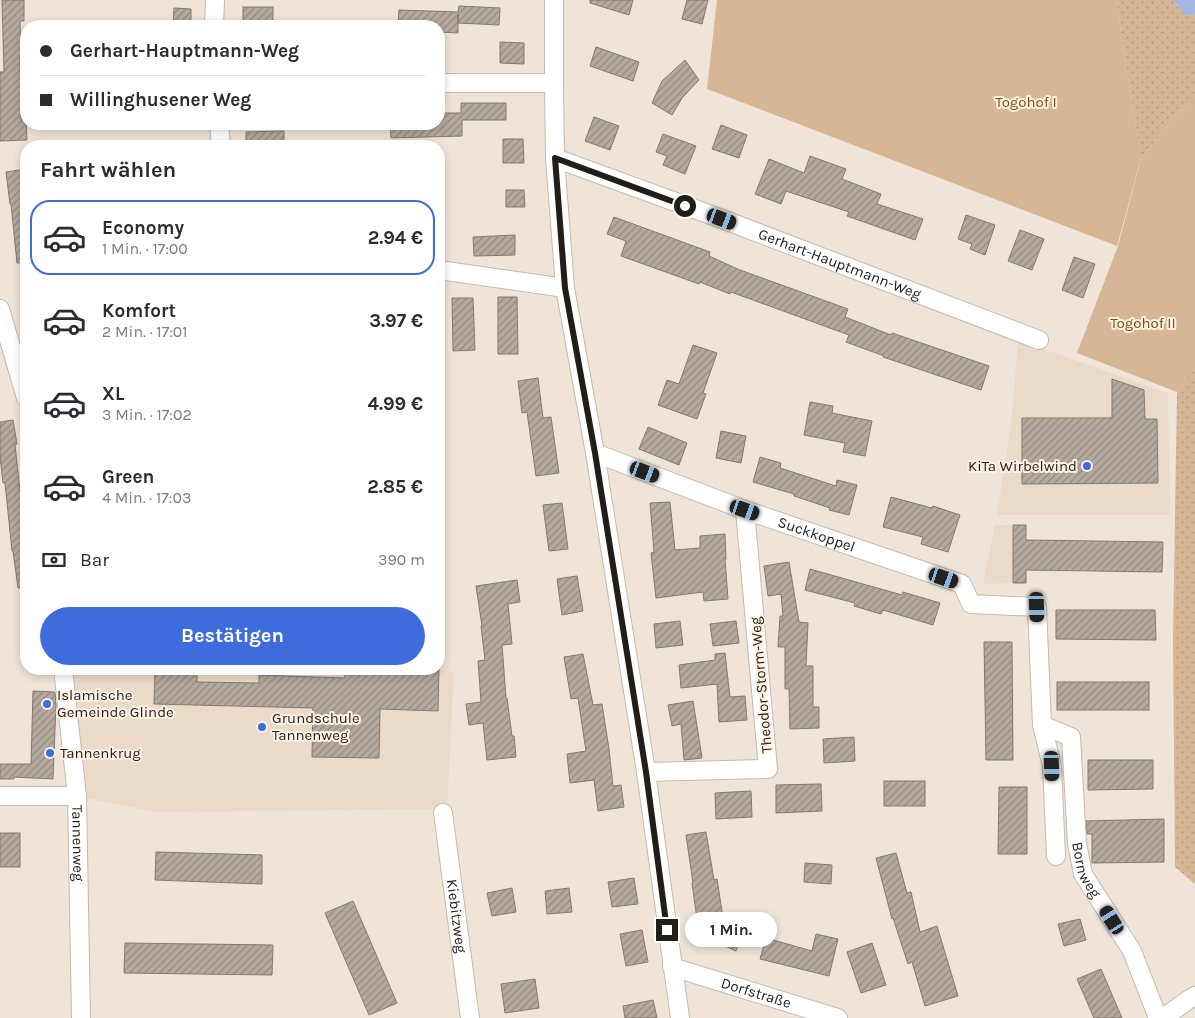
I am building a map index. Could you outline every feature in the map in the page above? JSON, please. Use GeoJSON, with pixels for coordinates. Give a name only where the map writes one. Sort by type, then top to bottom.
{"type":"FeatureCollection","features":[{"type":"Feature","properties":{"kind":"street"},"geometry":{"type":"LineString","coordinates":[[214,20],[215,0]]}},
{"type":"Feature","properties":{"kind":"street"},"geometry":{"type":"LineString","coordinates":[[554,0],[555,158],[565,288],[595,453],[646,772],[680,1018]]}},
{"type":"Feature","properties":{"kind":"street"},"geometry":{"type":"LineString","coordinates":[[445,83],[554,83]]}},
{"type":"Feature","properties":{"kind":"street","name":"Gerhart-Hauptmann-Weg"},"geometry":{"type":"LineString","coordinates":[[555,158],[722,219],[1040,340]]}},
{"type":"Feature","properties":{"kind":"street"},"geometry":{"type":"LineString","coordinates":[[445,271],[565,288]]}},
{"type":"Feature","properties":{"kind":"street"},"geometry":{"type":"LineString","coordinates":[[0,308],[20,373]]}},
{"type":"Feature","properties":{"kind":"street","name":"Suckkoppel"},"geometry":{"type":"LineString","coordinates":[[595,453],[745,510],[962,584],[971,604]]}},
{"type":"Feature","properties":{"kind":"street","name":"Theodor-Storm-Weg"},"geometry":{"type":"LineString","coordinates":[[646,772],[768,769],[745,510]]}},
{"type":"Feature","properties":{"kind":"street","name":"Bornweg"},"geometry":{"type":"LineString","coordinates":[[971,604],[1037,607],[1042,725],[1052,766],[1056,856]]}},
{"type":"Feature","properties":{"kind":"street","name":"Tannenweg"},"geometry":{"type":"LineString","coordinates":[[64,675],[77,796],[81,1018]]}},
{"type":"Feature","properties":{"kind":"street","name":"Bornweg"},"geometry":{"type":"LineString","coordinates":[[1042,725],[1071,737],[1077,843],[1083,874],[1132,951],[1158,1018]]}},
{"type":"Feature","properties":{"kind":"street"},"geometry":{"type":"LineString","coordinates":[[1052,766],[1073,770]]}},
{"type":"Feature","properties":{"kind":"street"},"geometry":{"type":"LineString","coordinates":[[0,796],[77,796]]}},
{"type":"Feature","properties":{"kind":"street","name":"Kiebitzweg"},"geometry":{"type":"LineString","coordinates":[[443,813],[470,1018]]}},
{"type":"Feature","properties":{"kind":"street","name":"Dorfstraße"},"geometry":{"type":"LineString","coordinates":[[672,967],[838,1018]]}},
{"type":"Feature","properties":{"kind":"street"},"geometry":{"type":"LineString","coordinates":[[1163,1018],[1195,996]]}},
{"type":"Feature","properties":{"kind":"shaded area","name":"KiTa Wirbelwind"},"geometry":{"type":"Polygon","coordinates":[[[1018,340],[1168,393],[1170,515],[997,515],[1012,416],[1018,340]]]}},
{"type":"Feature","properties":{"kind":"shaded area"},"geometry":{"type":"Polygon","coordinates":[[[995,525],[1013,525],[1013,583],[983,584],[995,525]]]}},
{"type":"Feature","properties":{"kind":"shaded area","name":"Grundschule Tannenweg"},"geometry":{"type":"Polygon","coordinates":[[[445,670],[454,672],[447,809],[155,812],[77,796],[68,675],[445,675],[445,670]]]}},
{"type":"Feature","properties":{"kind":"green space","name":"Togohof I"},"geometry":{"type":"Polygon","coordinates":[[[717,0],[1116,0],[1141,158],[1117,246],[707,89],[717,0]]]}},
{"type":"Feature","properties":{"kind":"green space"},"geometry":{"type":"Polygon","coordinates":[[[1116,0],[1174,0],[1187,16],[1195,14],[1195,101],[1175,116],[1141,159],[1116,0]]]}},
{"type":"Feature","properties":{"kind":"green space","name":"Togohof II"},"geometry":{"type":"Polygon","coordinates":[[[1195,101],[1195,367],[1177,392],[1077,353],[1118,246],[1141,159],[1175,116],[1195,101]]]}},
{"type":"Feature","properties":{"kind":"green space"},"geometry":{"type":"Polygon","coordinates":[[[1195,367],[1195,884],[1175,867],[1173,639],[1177,392],[1195,367]]]}},
{"type":"Feature","properties":{"kind":"water"},"geometry":{"type":"Polygon","coordinates":[[[1174,0],[1195,0],[1195,14],[1187,16],[1174,0]]]}},
{"type":"Feature","properties":{"kind":"building"},"geometry":{"type":"Polygon","coordinates":[[[2,0],[24,0],[24,20],[20,20],[20,130],[27,130],[27,140],[0,141],[0,72],[4,72],[2,0]]]}},
{"type":"Feature","properties":{"kind":"building"},"geometry":{"type":"Polygon","coordinates":[[[590,0],[633,0],[629,15],[590,3],[590,0]]]}},
{"type":"Feature","properties":{"kind":"building"},"geometry":{"type":"Polygon","coordinates":[[[687,0],[708,0],[702,24],[682,19],[687,0]]]}},
{"type":"Feature","properties":{"kind":"building"},"geometry":{"type":"Polygon","coordinates":[[[459,6],[500,8],[499,25],[458,23],[458,33],[445,32],[445,20],[398,20],[399,10],[458,12],[459,6]]]}},
{"type":"Feature","properties":{"kind":"building"},"geometry":{"type":"Polygon","coordinates":[[[243,7],[273,7],[273,20],[243,20],[243,7]]]}},
{"type":"Feature","properties":{"kind":"building"},"geometry":{"type":"Polygon","coordinates":[[[174,8],[191,9],[191,20],[173,20],[174,8]]]}},
{"type":"Feature","properties":{"kind":"building"},"geometry":{"type":"Polygon","coordinates":[[[500,42],[524,43],[524,64],[500,63],[500,42]]]}},
{"type":"Feature","properties":{"kind":"building"},"geometry":{"type":"Polygon","coordinates":[[[596,47],[639,62],[633,81],[590,66],[596,47]]]}},
{"type":"Feature","properties":{"kind":"building"},"geometry":{"type":"Polygon","coordinates":[[[685,60],[699,80],[682,98],[672,115],[652,103],[662,81],[685,60]]]}},
{"type":"Feature","properties":{"kind":"building"},"geometry":{"type":"Polygon","coordinates":[[[461,103],[506,103],[506,120],[462,120],[462,136],[391,138],[390,130],[445,130],[445,113],[461,113],[461,103]]]}},
{"type":"Feature","properties":{"kind":"building"},"geometry":{"type":"Polygon","coordinates":[[[594,117],[619,126],[610,150],[585,141],[594,117]]]}},
{"type":"Feature","properties":{"kind":"building"},"geometry":{"type":"Polygon","coordinates":[[[721,125],[747,135],[739,158],[712,149],[721,125]]]}},
{"type":"Feature","properties":{"kind":"building"},"geometry":{"type":"Polygon","coordinates":[[[284,131],[284,140],[246,140],[246,132],[284,131]]]}},
{"type":"Feature","properties":{"kind":"building"},"geometry":{"type":"Polygon","coordinates":[[[663,134],[696,146],[685,174],[663,165],[667,156],[656,152],[663,134]]]}},
{"type":"Feature","properties":{"kind":"building"},"geometry":{"type":"Polygon","coordinates":[[[503,139],[523,139],[524,163],[503,163],[503,139]]]}},
{"type":"Feature","properties":{"kind":"building"},"geometry":{"type":"Polygon","coordinates":[[[810,156],[846,169],[842,179],[881,194],[877,204],[923,219],[915,240],[847,216],[849,212],[786,191],[781,204],[755,194],[769,159],[804,173],[810,156]]]}},
{"type":"Feature","properties":{"kind":"building"},"geometry":{"type":"Polygon","coordinates":[[[20,170],[20,263],[17,263],[6,172],[20,170]]]}},
{"type":"Feature","properties":{"kind":"building"},"geometry":{"type":"Polygon","coordinates":[[[506,190],[524,190],[525,207],[506,207],[506,190]]]}},
{"type":"Feature","properties":{"kind":"building"},"geometry":{"type":"Polygon","coordinates":[[[966,215],[995,225],[985,255],[970,249],[972,244],[958,239],[966,215]]]}},
{"type":"Feature","properties":{"kind":"building"},"geometry":{"type":"Polygon","coordinates":[[[614,217],[710,252],[709,256],[740,270],[848,309],[845,317],[891,335],[892,333],[989,366],[981,390],[883,357],[846,342],[849,335],[731,292],[730,294],[700,282],[699,284],[621,256],[626,241],[607,234],[614,217]]]}},
{"type":"Feature","properties":{"kind":"building"},"geometry":{"type":"Polygon","coordinates":[[[1020,230],[1044,239],[1032,270],[1008,261],[1020,230]]]}},
{"type":"Feature","properties":{"kind":"building"},"geometry":{"type":"Polygon","coordinates":[[[515,235],[515,255],[474,256],[473,237],[515,235]]]}},
{"type":"Feature","properties":{"kind":"building"},"geometry":{"type":"Polygon","coordinates":[[[1074,257],[1095,264],[1083,298],[1062,290],[1074,257]]]}},
{"type":"Feature","properties":{"kind":"building"},"geometry":{"type":"Polygon","coordinates":[[[498,297],[517,297],[518,354],[498,354],[498,297]]]}},
{"type":"Feature","properties":{"kind":"building"},"geometry":{"type":"Polygon","coordinates":[[[452,298],[473,298],[475,350],[453,351],[452,298]]]}},
{"type":"Feature","properties":{"kind":"building"},"geometry":{"type":"Polygon","coordinates":[[[693,345],[717,353],[703,393],[706,394],[697,419],[658,405],[667,380],[679,384],[693,345]]]}},
{"type":"Feature","properties":{"kind":"building"},"geometry":{"type":"Polygon","coordinates":[[[538,378],[543,418],[551,417],[559,473],[536,476],[527,412],[522,413],[518,381],[538,378]]]}},
{"type":"Feature","properties":{"kind":"building"},"geometry":{"type":"Polygon","coordinates":[[[1112,379],[1144,390],[1145,419],[1157,419],[1158,483],[1022,484],[1022,418],[1112,418],[1112,379]]]}},
{"type":"Feature","properties":{"kind":"building"},"geometry":{"type":"Polygon","coordinates":[[[810,402],[833,406],[832,413],[872,421],[865,456],[843,452],[845,443],[804,435],[810,402]]]}},
{"type":"Feature","properties":{"kind":"building"},"geometry":{"type":"Polygon","coordinates":[[[13,420],[17,444],[15,445],[20,491],[20,588],[18,588],[12,551],[5,483],[3,483],[0,457],[0,422],[13,420]]]}},
{"type":"Feature","properties":{"kind":"building"},"geometry":{"type":"Polygon","coordinates":[[[648,427],[687,443],[679,465],[639,449],[648,427]]]}},
{"type":"Feature","properties":{"kind":"building"},"geometry":{"type":"Polygon","coordinates":[[[721,431],[746,436],[741,463],[716,458],[721,431]]]}},
{"type":"Feature","properties":{"kind":"building"},"geometry":{"type":"Polygon","coordinates":[[[760,457],[781,463],[780,468],[836,486],[837,480],[857,485],[849,515],[829,510],[830,508],[794,496],[794,494],[753,482],[760,457]]]}},
{"type":"Feature","properties":{"kind":"building"},"geometry":{"type":"Polygon","coordinates":[[[891,497],[932,508],[933,506],[960,515],[948,552],[921,544],[923,537],[883,527],[891,497]]]}},
{"type":"Feature","properties":{"kind":"building"},"geometry":{"type":"Polygon","coordinates":[[[670,502],[675,550],[700,548],[700,536],[725,534],[728,599],[704,601],[703,592],[656,598],[651,553],[654,552],[650,503],[670,502]]]}},
{"type":"Feature","properties":{"kind":"building"},"geometry":{"type":"Polygon","coordinates":[[[562,503],[568,549],[549,551],[543,505],[562,503]]]}},
{"type":"Feature","properties":{"kind":"building"},"geometry":{"type":"Polygon","coordinates":[[[1013,525],[1026,525],[1026,540],[1163,542],[1162,572],[1026,570],[1026,583],[1013,583],[1013,525]]]}},
{"type":"Feature","properties":{"kind":"building"},"geometry":{"type":"Polygon","coordinates":[[[789,562],[799,622],[808,623],[806,666],[813,666],[813,707],[819,707],[819,728],[790,729],[789,689],[785,689],[785,647],[778,647],[780,616],[783,616],[781,594],[768,596],[764,566],[789,562]]]}},
{"type":"Feature","properties":{"kind":"building"},"geometry":{"type":"Polygon","coordinates":[[[810,569],[902,595],[903,592],[940,603],[933,625],[883,610],[881,614],[854,606],[855,603],[805,590],[810,569]]]}},
{"type":"Feature","properties":{"kind":"building"},"geometry":{"type":"Polygon","coordinates":[[[577,576],[583,611],[562,615],[557,579],[577,576]]]}},
{"type":"Feature","properties":{"kind":"building"},"geometry":{"type":"Polygon","coordinates":[[[517,580],[520,602],[508,604],[512,644],[502,645],[506,698],[512,736],[514,736],[516,757],[487,760],[483,723],[469,725],[466,704],[481,702],[478,661],[485,660],[476,586],[517,580]]]}},
{"type":"Feature","properties":{"kind":"building"},"geometry":{"type":"Polygon","coordinates":[[[1056,610],[1155,610],[1156,640],[1056,639],[1056,610]]]}},
{"type":"Feature","properties":{"kind":"building"},"geometry":{"type":"Polygon","coordinates":[[[680,621],[683,645],[656,648],[654,624],[680,621]]]}},
{"type":"Feature","properties":{"kind":"building"},"geometry":{"type":"Polygon","coordinates":[[[736,621],[739,643],[713,646],[710,624],[736,621]]]}},
{"type":"Feature","properties":{"kind":"building"},"geometry":{"type":"Polygon","coordinates":[[[984,642],[1012,642],[1013,760],[986,760],[984,642]]]}},
{"type":"Feature","properties":{"kind":"building"},"geometry":{"type":"Polygon","coordinates":[[[725,653],[730,697],[745,696],[747,720],[719,722],[717,684],[681,688],[679,665],[715,660],[715,654],[725,653]]]}},
{"type":"Feature","properties":{"kind":"building"},"geometry":{"type":"Polygon","coordinates":[[[583,654],[593,705],[602,704],[613,786],[621,785],[624,807],[598,811],[594,780],[570,783],[567,754],[586,751],[578,698],[571,699],[564,657],[583,654]]]}},
{"type":"Feature","properties":{"kind":"building"},"geometry":{"type":"Polygon","coordinates":[[[155,675],[197,675],[197,682],[259,683],[259,675],[345,678],[345,675],[439,675],[438,711],[380,709],[379,758],[312,757],[313,708],[154,704],[155,675]]]}},
{"type":"Feature","properties":{"kind":"building"},"geometry":{"type":"Polygon","coordinates":[[[1057,682],[1149,682],[1149,710],[1057,710],[1057,682]]]}},
{"type":"Feature","properties":{"kind":"building"},"geometry":{"type":"Polygon","coordinates":[[[33,691],[55,692],[53,779],[14,777],[14,779],[0,779],[0,764],[31,764],[33,691]]]}},
{"type":"Feature","properties":{"kind":"building"},"geometry":{"type":"Polygon","coordinates":[[[693,701],[702,758],[684,760],[681,724],[672,726],[668,705],[693,701]]]}},
{"type":"Feature","properties":{"kind":"building"},"geometry":{"type":"Polygon","coordinates":[[[854,737],[855,761],[824,763],[823,739],[854,737]]]}},
{"type":"Feature","properties":{"kind":"building"},"geometry":{"type":"Polygon","coordinates":[[[1088,760],[1153,760],[1153,789],[1088,790],[1088,760]]]}},
{"type":"Feature","properties":{"kind":"building"},"geometry":{"type":"Polygon","coordinates":[[[884,781],[925,781],[925,806],[884,806],[884,781]]]}},
{"type":"Feature","properties":{"kind":"building"},"geometry":{"type":"Polygon","coordinates":[[[821,784],[822,811],[776,813],[776,785],[821,784]]]}},
{"type":"Feature","properties":{"kind":"building"},"geometry":{"type":"Polygon","coordinates":[[[999,787],[1027,787],[1027,854],[998,854],[999,787]]]}},
{"type":"Feature","properties":{"kind":"building"},"geometry":{"type":"Polygon","coordinates":[[[751,791],[752,817],[716,819],[715,793],[751,791]]]}},
{"type":"Feature","properties":{"kind":"building"},"geometry":{"type":"Polygon","coordinates":[[[1164,819],[1164,862],[1092,863],[1092,834],[1087,834],[1086,821],[1164,819]]]}},
{"type":"Feature","properties":{"kind":"building"},"geometry":{"type":"Polygon","coordinates":[[[706,832],[714,880],[717,879],[723,918],[746,929],[736,951],[699,934],[686,835],[706,832]]]}},
{"type":"Feature","properties":{"kind":"building"},"geometry":{"type":"Polygon","coordinates":[[[0,833],[20,833],[20,867],[0,867],[0,833]]]}},
{"type":"Feature","properties":{"kind":"building"},"geometry":{"type":"Polygon","coordinates":[[[156,852],[262,855],[262,884],[155,880],[156,852]]]}},
{"type":"Feature","properties":{"kind":"building"},"geometry":{"type":"Polygon","coordinates":[[[896,853],[907,893],[911,892],[920,932],[937,926],[958,996],[925,1006],[912,962],[908,964],[892,919],[876,858],[896,853]]]}},
{"type":"Feature","properties":{"kind":"building"},"geometry":{"type":"Polygon","coordinates":[[[805,863],[832,865],[831,884],[804,882],[805,863]]]}},
{"type":"Feature","properties":{"kind":"building"},"geometry":{"type":"Polygon","coordinates":[[[634,878],[638,904],[612,907],[608,882],[634,878]]]}},
{"type":"Feature","properties":{"kind":"building"},"geometry":{"type":"Polygon","coordinates":[[[512,888],[516,912],[492,916],[487,893],[512,888]]]}},
{"type":"Feature","properties":{"kind":"building"},"geometry":{"type":"Polygon","coordinates":[[[569,888],[572,912],[547,914],[545,891],[569,888]]]}},
{"type":"Feature","properties":{"kind":"building"},"geometry":{"type":"Polygon","coordinates":[[[353,901],[397,1003],[369,1015],[325,913],[353,901]]]}},
{"type":"Feature","properties":{"kind":"building"},"geometry":{"type":"Polygon","coordinates":[[[1080,919],[1086,940],[1064,946],[1058,924],[1080,919]]]}},
{"type":"Feature","properties":{"kind":"building"},"geometry":{"type":"Polygon","coordinates":[[[642,930],[648,962],[626,966],[620,934],[642,930]]]}},
{"type":"Feature","properties":{"kind":"building"},"geometry":{"type":"Polygon","coordinates":[[[816,934],[838,939],[829,976],[760,959],[766,938],[812,951],[816,934]]]}},
{"type":"Feature","properties":{"kind":"building"},"geometry":{"type":"Polygon","coordinates":[[[125,943],[273,945],[272,975],[124,973],[125,943]]]}},
{"type":"Feature","properties":{"kind":"building"},"geometry":{"type":"Polygon","coordinates":[[[872,943],[886,985],[861,993],[847,952],[872,943]]]}},
{"type":"Feature","properties":{"kind":"building"},"geometry":{"type":"Polygon","coordinates":[[[1101,969],[1122,1018],[1094,1018],[1077,979],[1101,969]]]}},
{"type":"Feature","properties":{"kind":"building"},"geometry":{"type":"Polygon","coordinates":[[[535,979],[539,1008],[505,1013],[501,984],[535,979]]]}},
{"type":"Feature","properties":{"kind":"building"},"geometry":{"type":"Polygon","coordinates":[[[653,1000],[657,1018],[625,1018],[623,1006],[653,1000]]]}},
{"type":"Feature","properties":{"kind":"place","name":"KiTa Wirbelwind"},"geometry":{"type":"Point","coordinates":[1087,466]}},
{"type":"Feature","properties":{"kind":"place","name":"Islamische Gemeinde Glinde"},"geometry":{"type":"Point","coordinates":[47,704]}},
{"type":"Feature","properties":{"kind":"place","name":"Grundschule Tannenweg"},"geometry":{"type":"Point","coordinates":[262,727]}},
{"type":"Feature","properties":{"kind":"place","name":"Tannenkrug"},"geometry":{"type":"Point","coordinates":[50,753]}},
{"type":"Feature","properties":{"kind":"route"},"geometry":{"type":"LineString","coordinates":[[667,930],[646,772],[595,453],[565,288],[555,158],[685,206]]}}]}
